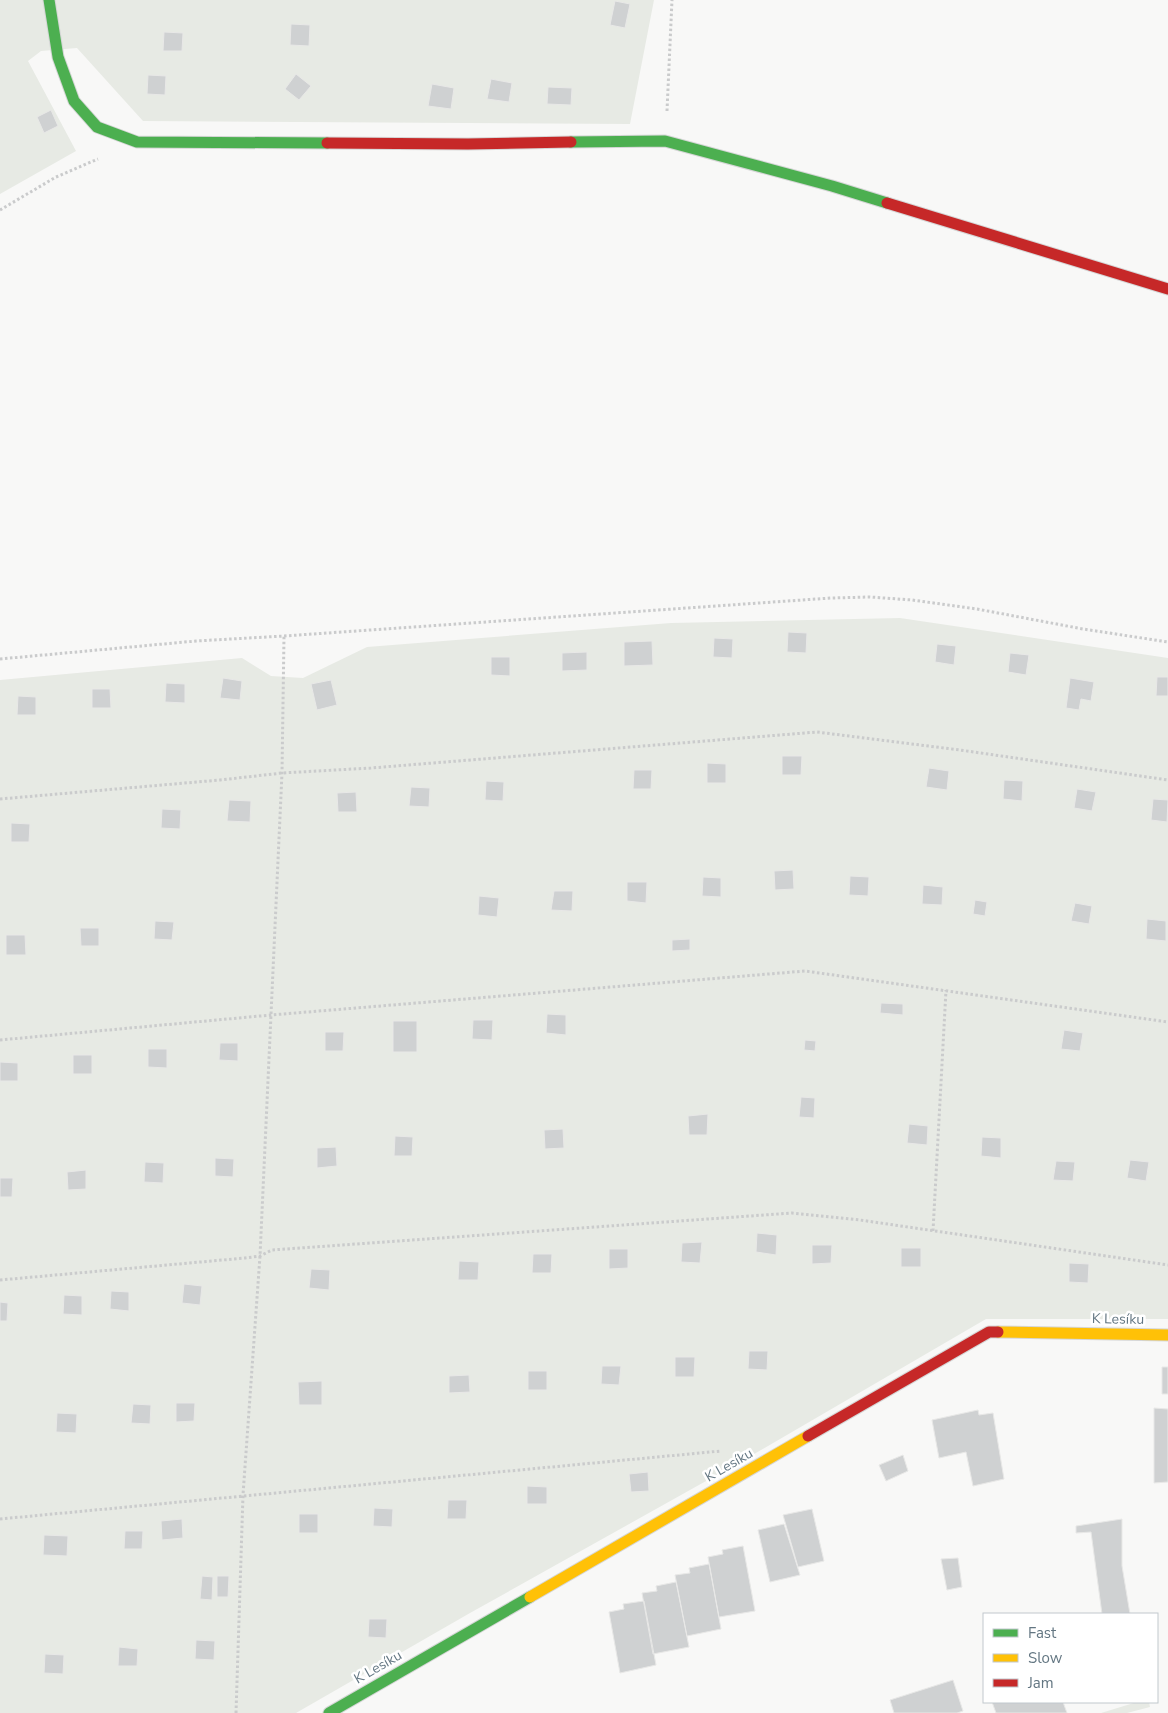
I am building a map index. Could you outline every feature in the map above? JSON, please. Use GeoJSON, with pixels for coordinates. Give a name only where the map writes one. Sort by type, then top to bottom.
{"type":"FeatureCollection","features":[{"type":"Feature","properties":{"kind":"street"},"geometry":{"type":"LineString","coordinates":[[49,0],[58,58],[74,101],[97,127],[137,142],[468,144],[665,141],[832,186],[1168,288]]}},
{"type":"Feature","properties":{"kind":"street","name":"K Lesíku"},"geometry":{"type":"LineString","coordinates":[[329,1713],[989,1332],[1168,1335]]}},
{"type":"Feature","properties":{"kind":"path"},"geometry":{"type":"LineString","coordinates":[[665,141],[672,0]]}},
{"type":"Feature","properties":{"kind":"path"},"geometry":{"type":"LineString","coordinates":[[0,210],[56,177],[101,158]]}},
{"type":"Feature","properties":{"kind":"path"},"geometry":{"type":"LineString","coordinates":[[0,659],[196,641],[830,598],[870,597],[912,600],[977,609],[1083,629],[1168,642]]}},
{"type":"Feature","properties":{"kind":"path"},"geometry":{"type":"LineString","coordinates":[[236,1713],[244,1495],[260,1256],[282,773],[284,636]]}},
{"type":"Feature","properties":{"kind":"path"},"geometry":{"type":"LineString","coordinates":[[0,800],[282,773],[371,768],[817,732],[960,750],[1168,780]]}},
{"type":"Feature","properties":{"kind":"path"},"geometry":{"type":"LineString","coordinates":[[0,1040],[271,1015],[805,971],[1168,1022]]}},
{"type":"Feature","properties":{"kind":"path"},"geometry":{"type":"LineString","coordinates":[[933,1231],[946,990]]}},
{"type":"Feature","properties":{"kind":"path"},"geometry":{"type":"LineString","coordinates":[[0,1280],[260,1256],[272,1250],[352,1243],[792,1212],[1168,1265]]}},
{"type":"Feature","properties":{"kind":"path"},"geometry":{"type":"LineString","coordinates":[[0,1519],[726,1450]]}},
{"type":"Feature","properties":{"kind":"shaded area"},"geometry":{"type":"Polygon","coordinates":[[[0,0],[654,0],[630,124],[143,121],[77,48],[41,51],[28,61],[76,151],[0,194],[0,0]]]}},
{"type":"Feature","properties":{"kind":"shaded area"},"geometry":{"type":"Polygon","coordinates":[[[900,618],[1168,658],[1168,1319],[986,1319],[749,1457],[296,1713],[0,1713],[0,680],[242,658],[271,676],[303,678],[367,647],[671,623],[900,618]]]}},
{"type":"Feature","properties":{"kind":"shaded area"},"geometry":{"type":"Polygon","coordinates":[[[1134,1703],[1149,1703],[1150,1707],[1127,1713],[1101,1713],[1134,1703]]]}},
{"type":"Feature","properties":{"kind":"building"},"geometry":{"type":"Polygon","coordinates":[[[615,1],[630,4],[625,28],[610,25],[615,1]]]}},
{"type":"Feature","properties":{"kind":"building"},"geometry":{"type":"Polygon","coordinates":[[[291,24],[310,25],[309,46],[290,45],[291,24]]]}},
{"type":"Feature","properties":{"kind":"building"},"geometry":{"type":"Polygon","coordinates":[[[164,32],[183,33],[182,51],[163,51],[164,32]]]}},
{"type":"Feature","properties":{"kind":"building"},"geometry":{"type":"Polygon","coordinates":[[[296,74],[311,86],[299,100],[285,89],[296,74]]]}},
{"type":"Feature","properties":{"kind":"building"},"geometry":{"type":"Polygon","coordinates":[[[148,75],[166,76],[165,95],[147,94],[148,75]]]}},
{"type":"Feature","properties":{"kind":"building"},"geometry":{"type":"Polygon","coordinates":[[[491,79],[512,83],[509,102],[487,99],[491,79]]]}},
{"type":"Feature","properties":{"kind":"building"},"geometry":{"type":"Polygon","coordinates":[[[432,84],[454,88],[451,109],[428,106],[432,84]]]}},
{"type":"Feature","properties":{"kind":"building"},"geometry":{"type":"Polygon","coordinates":[[[548,87],[572,88],[571,105],[547,104],[548,87]]]}},
{"type":"Feature","properties":{"kind":"building"},"geometry":{"type":"Polygon","coordinates":[[[51,110],[58,126],[44,133],[37,117],[51,110]]]}},
{"type":"Feature","properties":{"kind":"building"},"geometry":{"type":"Polygon","coordinates":[[[788,632],[807,633],[806,653],[787,652],[788,632]]]}},
{"type":"Feature","properties":{"kind":"building"},"geometry":{"type":"Polygon","coordinates":[[[714,638],[733,639],[732,658],[713,657],[714,638]]]}},
{"type":"Feature","properties":{"kind":"building"},"geometry":{"type":"Polygon","coordinates":[[[652,641],[653,665],[624,666],[624,642],[652,641]]]}},
{"type":"Feature","properties":{"kind":"building"},"geometry":{"type":"Polygon","coordinates":[[[937,644],[956,646],[954,665],[935,662],[937,644]]]}},
{"type":"Feature","properties":{"kind":"building"},"geometry":{"type":"Polygon","coordinates":[[[587,652],[587,670],[562,671],[562,653],[587,652]]]}},
{"type":"Feature","properties":{"kind":"building"},"geometry":{"type":"Polygon","coordinates":[[[1010,653],[1029,655],[1026,675],[1008,672],[1010,653]]]}},
{"type":"Feature","properties":{"kind":"building"},"geometry":{"type":"Polygon","coordinates":[[[491,657],[510,657],[510,676],[491,675],[491,657]]]}},
{"type":"Feature","properties":{"kind":"building"},"geometry":{"type":"Polygon","coordinates":[[[1157,677],[1168,677],[1168,696],[1156,696],[1157,677]]]}},
{"type":"Feature","properties":{"kind":"building"},"geometry":{"type":"Polygon","coordinates":[[[223,678],[242,681],[240,700],[220,698],[223,678]]]}},
{"type":"Feature","properties":{"kind":"building"},"geometry":{"type":"Polygon","coordinates":[[[1070,678],[1094,682],[1091,701],[1081,699],[1079,710],[1066,708],[1070,678]]]}},
{"type":"Feature","properties":{"kind":"building"},"geometry":{"type":"Polygon","coordinates":[[[331,680],[337,705],[317,710],[311,684],[331,680]]]}},
{"type":"Feature","properties":{"kind":"building"},"geometry":{"type":"Polygon","coordinates":[[[166,683],[185,684],[185,703],[165,702],[166,683]]]}},
{"type":"Feature","properties":{"kind":"building"},"geometry":{"type":"Polygon","coordinates":[[[92,689],[110,689],[111,708],[92,708],[92,689]]]}},
{"type":"Feature","properties":{"kind":"building"},"geometry":{"type":"Polygon","coordinates":[[[18,696],[36,697],[36,715],[17,715],[18,696]]]}},
{"type":"Feature","properties":{"kind":"building"},"geometry":{"type":"Polygon","coordinates":[[[782,756],[802,756],[801,775],[782,775],[782,756]]]}},
{"type":"Feature","properties":{"kind":"building"},"geometry":{"type":"Polygon","coordinates":[[[707,763],[726,764],[726,783],[707,783],[707,763]]]}},
{"type":"Feature","properties":{"kind":"building"},"geometry":{"type":"Polygon","coordinates":[[[929,768],[949,771],[947,790],[926,787],[929,768]]]}},
{"type":"Feature","properties":{"kind":"building"},"geometry":{"type":"Polygon","coordinates":[[[634,770],[652,770],[651,789],[633,789],[634,770]]]}},
{"type":"Feature","properties":{"kind":"building"},"geometry":{"type":"Polygon","coordinates":[[[1004,780],[1023,781],[1022,801],[1003,799],[1004,780]]]}},
{"type":"Feature","properties":{"kind":"building"},"geometry":{"type":"Polygon","coordinates":[[[486,781],[504,782],[503,801],[485,800],[486,781]]]}},
{"type":"Feature","properties":{"kind":"building"},"geometry":{"type":"Polygon","coordinates":[[[411,787],[430,788],[429,807],[409,806],[411,787]]]}},
{"type":"Feature","properties":{"kind":"building"},"geometry":{"type":"Polygon","coordinates":[[[1077,789],[1096,792],[1092,811],[1074,808],[1077,789]]]}},
{"type":"Feature","properties":{"kind":"building"},"geometry":{"type":"Polygon","coordinates":[[[356,792],[357,812],[338,812],[337,793],[356,792]]]}},
{"type":"Feature","properties":{"kind":"building"},"geometry":{"type":"Polygon","coordinates":[[[1153,799],[1168,800],[1167,822],[1151,820],[1153,799]]]}},
{"type":"Feature","properties":{"kind":"building"},"geometry":{"type":"Polygon","coordinates":[[[229,800],[251,801],[250,822],[227,821],[229,800]]]}},
{"type":"Feature","properties":{"kind":"building"},"geometry":{"type":"Polygon","coordinates":[[[162,809],[181,810],[180,829],[161,828],[162,809]]]}},
{"type":"Feature","properties":{"kind":"building"},"geometry":{"type":"Polygon","coordinates":[[[11,823],[30,824],[29,842],[11,842],[11,823]]]}},
{"type":"Feature","properties":{"kind":"building"},"geometry":{"type":"Polygon","coordinates":[[[793,870],[794,889],[775,890],[774,871],[793,870]]]}},
{"type":"Feature","properties":{"kind":"building"},"geometry":{"type":"Polygon","coordinates":[[[850,876],[869,877],[868,896],[849,895],[850,876]]]}},
{"type":"Feature","properties":{"kind":"building"},"geometry":{"type":"Polygon","coordinates":[[[703,877],[721,878],[721,897],[702,896],[703,877]]]}},
{"type":"Feature","properties":{"kind":"building"},"geometry":{"type":"Polygon","coordinates":[[[627,882],[647,882],[646,903],[627,901],[627,882]]]}},
{"type":"Feature","properties":{"kind":"building"},"geometry":{"type":"Polygon","coordinates":[[[923,885],[943,887],[942,905],[922,904],[923,885]]]}},
{"type":"Feature","properties":{"kind":"building"},"geometry":{"type":"Polygon","coordinates":[[[554,891],[573,891],[572,911],[551,910],[554,891]]]}},
{"type":"Feature","properties":{"kind":"building"},"geometry":{"type":"Polygon","coordinates":[[[479,896],[499,898],[497,917],[478,915],[479,896]]]}},
{"type":"Feature","properties":{"kind":"building"},"geometry":{"type":"Polygon","coordinates":[[[975,900],[987,902],[985,916],[973,914],[975,900]]]}},
{"type":"Feature","properties":{"kind":"building"},"geometry":{"type":"Polygon","coordinates":[[[1075,903],[1092,906],[1089,924],[1071,921],[1075,903]]]}},
{"type":"Feature","properties":{"kind":"building"},"geometry":{"type":"Polygon","coordinates":[[[1147,919],[1166,921],[1166,941],[1146,939],[1147,919]]]}},
{"type":"Feature","properties":{"kind":"building"},"geometry":{"type":"Polygon","coordinates":[[[155,921],[174,922],[172,940],[154,939],[155,921]]]}},
{"type":"Feature","properties":{"kind":"building"},"geometry":{"type":"Polygon","coordinates":[[[80,928],[99,928],[99,946],[81,946],[80,928]]]}},
{"type":"Feature","properties":{"kind":"building"},"geometry":{"type":"Polygon","coordinates":[[[6,935],[25,935],[26,955],[6,955],[6,935]]]}},
{"type":"Feature","properties":{"kind":"building"},"geometry":{"type":"Polygon","coordinates":[[[690,939],[690,950],[672,951],[672,940],[690,939]]]}},
{"type":"Feature","properties":{"kind":"building"},"geometry":{"type":"Polygon","coordinates":[[[881,1003],[903,1004],[903,1015],[880,1013],[881,1003]]]}},
{"type":"Feature","properties":{"kind":"building"},"geometry":{"type":"Polygon","coordinates":[[[547,1014],[566,1015],[566,1035],[546,1033],[547,1014]]]}},
{"type":"Feature","properties":{"kind":"building"},"geometry":{"type":"Polygon","coordinates":[[[473,1020],[493,1020],[492,1040],[472,1039],[473,1020]]]}},
{"type":"Feature","properties":{"kind":"building"},"geometry":{"type":"Polygon","coordinates":[[[393,1021],[417,1021],[417,1052],[393,1052],[393,1021]]]}},
{"type":"Feature","properties":{"kind":"building"},"geometry":{"type":"Polygon","coordinates":[[[1064,1030],[1083,1033],[1080,1051],[1061,1049],[1064,1030]]]}},
{"type":"Feature","properties":{"kind":"building"},"geometry":{"type":"Polygon","coordinates":[[[325,1032],[344,1032],[343,1051],[325,1051],[325,1032]]]}},
{"type":"Feature","properties":{"kind":"building"},"geometry":{"type":"Polygon","coordinates":[[[805,1040],[816,1041],[815,1051],[804,1050],[805,1040]]]}},
{"type":"Feature","properties":{"kind":"building"},"geometry":{"type":"Polygon","coordinates":[[[220,1043],[238,1043],[238,1061],[219,1060],[220,1043]]]}},
{"type":"Feature","properties":{"kind":"building"},"geometry":{"type":"Polygon","coordinates":[[[148,1049],[167,1049],[167,1068],[148,1067],[148,1049]]]}},
{"type":"Feature","properties":{"kind":"building"},"geometry":{"type":"Polygon","coordinates":[[[73,1055],[92,1055],[92,1074],[73,1074],[73,1055]]]}},
{"type":"Feature","properties":{"kind":"building"},"geometry":{"type":"Polygon","coordinates":[[[0,1062],[18,1063],[18,1081],[0,1081],[0,1062]]]}},
{"type":"Feature","properties":{"kind":"building"},"geometry":{"type":"Polygon","coordinates":[[[801,1097],[815,1098],[814,1118],[799,1117],[801,1097]]]}},
{"type":"Feature","properties":{"kind":"building"},"geometry":{"type":"Polygon","coordinates":[[[708,1114],[707,1135],[689,1135],[688,1116],[708,1114]]]}},
{"type":"Feature","properties":{"kind":"building"},"geometry":{"type":"Polygon","coordinates":[[[909,1124],[928,1126],[927,1145],[907,1143],[909,1124]]]}},
{"type":"Feature","properties":{"kind":"building"},"geometry":{"type":"Polygon","coordinates":[[[563,1129],[564,1148],[545,1149],[544,1130],[563,1129]]]}},
{"type":"Feature","properties":{"kind":"building"},"geometry":{"type":"Polygon","coordinates":[[[395,1136],[413,1137],[412,1156],[394,1156],[395,1136]]]}},
{"type":"Feature","properties":{"kind":"building"},"geometry":{"type":"Polygon","coordinates":[[[982,1137],[1001,1138],[1001,1158],[981,1156],[982,1137]]]}},
{"type":"Feature","properties":{"kind":"building"},"geometry":{"type":"Polygon","coordinates":[[[336,1147],[337,1166],[317,1168],[317,1148],[336,1147]]]}},
{"type":"Feature","properties":{"kind":"building"},"geometry":{"type":"Polygon","coordinates":[[[215,1158],[234,1159],[233,1177],[215,1176],[215,1158]]]}},
{"type":"Feature","properties":{"kind":"building"},"geometry":{"type":"Polygon","coordinates":[[[1130,1160],[1149,1162],[1146,1181],[1127,1178],[1130,1160]]]}},
{"type":"Feature","properties":{"kind":"building"},"geometry":{"type":"Polygon","coordinates":[[[1056,1161],[1075,1162],[1073,1181],[1053,1180],[1056,1161]]]}},
{"type":"Feature","properties":{"kind":"building"},"geometry":{"type":"Polygon","coordinates":[[[145,1162],[164,1163],[163,1183],[144,1182],[145,1162]]]}},
{"type":"Feature","properties":{"kind":"building"},"geometry":{"type":"Polygon","coordinates":[[[86,1170],[86,1189],[68,1190],[67,1172],[86,1170]]]}},
{"type":"Feature","properties":{"kind":"building"},"geometry":{"type":"Polygon","coordinates":[[[0,1178],[13,1178],[12,1197],[0,1197],[0,1178]]]}},
{"type":"Feature","properties":{"kind":"building"},"geometry":{"type":"Polygon","coordinates":[[[757,1233],[777,1235],[776,1255],[756,1252],[757,1233]]]}},
{"type":"Feature","properties":{"kind":"building"},"geometry":{"type":"Polygon","coordinates":[[[702,1242],[700,1263],[681,1262],[682,1243],[702,1242]]]}},
{"type":"Feature","properties":{"kind":"building"},"geometry":{"type":"Polygon","coordinates":[[[812,1245],[832,1245],[831,1263],[812,1264],[812,1245]]]}},
{"type":"Feature","properties":{"kind":"building"},"geometry":{"type":"Polygon","coordinates":[[[901,1248],[921,1248],[921,1267],[901,1267],[901,1248]]]}},
{"type":"Feature","properties":{"kind":"building"},"geometry":{"type":"Polygon","coordinates":[[[609,1249],[628,1249],[628,1268],[609,1269],[609,1249]]]}},
{"type":"Feature","properties":{"kind":"building"},"geometry":{"type":"Polygon","coordinates":[[[533,1254],[552,1254],[551,1273],[532,1273],[533,1254]]]}},
{"type":"Feature","properties":{"kind":"building"},"geometry":{"type":"Polygon","coordinates":[[[459,1261],[479,1262],[478,1280],[458,1280],[459,1261]]]}},
{"type":"Feature","properties":{"kind":"building"},"geometry":{"type":"Polygon","coordinates":[[[1069,1263],[1089,1264],[1088,1283],[1069,1282],[1069,1263]]]}},
{"type":"Feature","properties":{"kind":"building"},"geometry":{"type":"Polygon","coordinates":[[[311,1269],[330,1270],[329,1290],[309,1288],[311,1269]]]}},
{"type":"Feature","properties":{"kind":"building"},"geometry":{"type":"Polygon","coordinates":[[[184,1284],[202,1286],[200,1305],[182,1303],[184,1284]]]}},
{"type":"Feature","properties":{"kind":"building"},"geometry":{"type":"Polygon","coordinates":[[[111,1291],[129,1292],[129,1311],[110,1309],[111,1291]]]}},
{"type":"Feature","properties":{"kind":"building"},"geometry":{"type":"Polygon","coordinates":[[[64,1295],[82,1296],[82,1315],[63,1314],[64,1295]]]}},
{"type":"Feature","properties":{"kind":"building"},"geometry":{"type":"Polygon","coordinates":[[[0,1302],[8,1303],[7,1321],[0,1321],[0,1302]]]}},
{"type":"Feature","properties":{"kind":"building"},"geometry":{"type":"Polygon","coordinates":[[[749,1351],[768,1351],[767,1370],[748,1369],[749,1351]]]}},
{"type":"Feature","properties":{"kind":"building"},"geometry":{"type":"Polygon","coordinates":[[[675,1357],[695,1357],[694,1377],[675,1377],[675,1357]]]}},
{"type":"Feature","properties":{"kind":"building"},"geometry":{"type":"Polygon","coordinates":[[[602,1366],[621,1366],[619,1385],[601,1384],[602,1366]]]}},
{"type":"Feature","properties":{"kind":"building"},"geometry":{"type":"Polygon","coordinates":[[[1162,1367],[1168,1367],[1168,1394],[1162,1394],[1162,1367]]]}},
{"type":"Feature","properties":{"kind":"building"},"geometry":{"type":"Polygon","coordinates":[[[528,1371],[547,1371],[547,1390],[528,1390],[528,1371]]]}},
{"type":"Feature","properties":{"kind":"building"},"geometry":{"type":"Polygon","coordinates":[[[469,1375],[470,1392],[449,1393],[449,1376],[469,1375]]]}},
{"type":"Feature","properties":{"kind":"building"},"geometry":{"type":"Polygon","coordinates":[[[322,1381],[322,1405],[299,1405],[298,1382],[322,1381]]]}},
{"type":"Feature","properties":{"kind":"building"},"geometry":{"type":"Polygon","coordinates":[[[176,1403],[195,1403],[194,1421],[176,1422],[176,1403]]]}},
{"type":"Feature","properties":{"kind":"building"},"geometry":{"type":"Polygon","coordinates":[[[133,1404],[151,1405],[150,1424],[131,1423],[133,1404]]]}},
{"type":"Feature","properties":{"kind":"building"},"geometry":{"type":"Polygon","coordinates":[[[1154,1408],[1168,1409],[1168,1482],[1154,1483],[1154,1408]]]}},
{"type":"Feature","properties":{"kind":"building"},"geometry":{"type":"Polygon","coordinates":[[[978,1410],[979,1415],[993,1413],[1004,1479],[973,1486],[966,1452],[939,1458],[932,1420],[978,1410]]]}},
{"type":"Feature","properties":{"kind":"building"},"geometry":{"type":"Polygon","coordinates":[[[57,1413],[77,1414],[76,1433],[56,1432],[57,1413]]]}},
{"type":"Feature","properties":{"kind":"building"},"geometry":{"type":"Polygon","coordinates":[[[903,1455],[908,1471],[886,1481],[879,1465],[903,1455]]]}},
{"type":"Feature","properties":{"kind":"building"},"geometry":{"type":"Polygon","coordinates":[[[648,1472],[649,1491],[631,1492],[629,1474],[648,1472]]]}},
{"type":"Feature","properties":{"kind":"building"},"geometry":{"type":"Polygon","coordinates":[[[527,1486],[547,1487],[547,1504],[527,1504],[527,1486]]]}},
{"type":"Feature","properties":{"kind":"building"},"geometry":{"type":"Polygon","coordinates":[[[448,1500],[467,1500],[466,1519],[447,1519],[448,1500]]]}},
{"type":"Feature","properties":{"kind":"building"},"geometry":{"type":"Polygon","coordinates":[[[374,1508],[393,1509],[392,1527],[373,1526],[374,1508]]]}},
{"type":"Feature","properties":{"kind":"building"},"geometry":{"type":"Polygon","coordinates":[[[812,1509],[824,1561],[798,1567],[783,1515],[812,1509]]]}},
{"type":"Feature","properties":{"kind":"building"},"geometry":{"type":"Polygon","coordinates":[[[299,1514],[318,1514],[318,1533],[299,1533],[299,1514]]]}},
{"type":"Feature","properties":{"kind":"building"},"geometry":{"type":"Polygon","coordinates":[[[182,1519],[183,1538],[162,1540],[161,1521],[182,1519]]]}},
{"type":"Feature","properties":{"kind":"building"},"geometry":{"type":"Polygon","coordinates":[[[1122,1519],[1122,1566],[1130,1613],[1102,1613],[1091,1532],[1076,1533],[1076,1526],[1122,1519]]]}},
{"type":"Feature","properties":{"kind":"building"},"geometry":{"type":"Polygon","coordinates":[[[784,1524],[800,1575],[770,1582],[758,1530],[784,1524]]]}},
{"type":"Feature","properties":{"kind":"building"},"geometry":{"type":"Polygon","coordinates":[[[125,1531],[143,1531],[142,1549],[124,1549],[125,1531]]]}},
{"type":"Feature","properties":{"kind":"building"},"geometry":{"type":"Polygon","coordinates":[[[44,1535],[68,1536],[67,1556],[43,1555],[44,1535]]]}},
{"type":"Feature","properties":{"kind":"building"},"geometry":{"type":"Polygon","coordinates":[[[743,1546],[755,1611],[719,1617],[708,1557],[723,1554],[722,1550],[743,1546]]]}},
{"type":"Feature","properties":{"kind":"building"},"geometry":{"type":"Polygon","coordinates":[[[958,1558],[962,1587],[947,1590],[941,1559],[958,1558]]]}},
{"type":"Feature","properties":{"kind":"building"},"geometry":{"type":"Polygon","coordinates":[[[709,1564],[721,1629],[687,1636],[675,1575],[690,1573],[689,1568],[709,1564]]]}},
{"type":"Feature","properties":{"kind":"building"},"geometry":{"type":"Polygon","coordinates":[[[202,1576],[213,1577],[212,1600],[200,1599],[202,1576]]]}},
{"type":"Feature","properties":{"kind":"building"},"geometry":{"type":"Polygon","coordinates":[[[217,1576],[229,1576],[228,1597],[217,1597],[217,1576]]]}},
{"type":"Feature","properties":{"kind":"building"},"geometry":{"type":"Polygon","coordinates":[[[676,1582],[689,1647],[653,1654],[642,1593],[657,1591],[656,1586],[676,1582]]]}},
{"type":"Feature","properties":{"kind":"building"},"geometry":{"type":"Polygon","coordinates":[[[644,1601],[656,1665],[620,1673],[609,1612],[624,1609],[623,1604],[644,1601]]]}},
{"type":"Feature","properties":{"kind":"building"},"geometry":{"type":"Polygon","coordinates":[[[369,1619],[387,1619],[386,1638],[368,1637],[369,1619]]]}},
{"type":"Feature","properties":{"kind":"building"},"geometry":{"type":"Polygon","coordinates":[[[196,1640],[215,1641],[214,1660],[195,1659],[196,1640]]]}},
{"type":"Feature","properties":{"kind":"building"},"geometry":{"type":"Polygon","coordinates":[[[119,1647],[138,1649],[137,1666],[118,1666],[119,1647]]]}},
{"type":"Feature","properties":{"kind":"building"},"geometry":{"type":"Polygon","coordinates":[[[45,1654],[64,1655],[63,1674],[44,1673],[45,1654]]]}},
{"type":"Feature","properties":{"kind":"building"},"geometry":{"type":"Polygon","coordinates":[[[953,1680],[963,1711],[957,1713],[894,1713],[890,1700],[953,1680]]]}},
{"type":"Feature","properties":{"kind":"building"},"geometry":{"type":"Polygon","coordinates":[[[992,1703],[1063,1703],[1067,1713],[996,1713],[992,1703]]]}},
{"type":"Feature","properties":{"kind":"traffic: fast"},"geometry":{"type":"LineString","coordinates":[[49,0],[58,57],[74,101],[97,127],[137,142],[327,143]]}},
{"type":"Feature","properties":{"kind":"traffic: fast"},"geometry":{"type":"LineString","coordinates":[[571,142],[665,141],[832,186],[887,203]]}},
{"type":"Feature","properties":{"kind":"traffic: fast"},"geometry":{"type":"LineString","coordinates":[[329,1713],[530,1597]]}},
{"type":"Feature","properties":{"kind":"traffic: slow"},"geometry":{"type":"LineString","coordinates":[[998,1332],[1168,1335]]}},
{"type":"Feature","properties":{"kind":"traffic: slow"},"geometry":{"type":"LineString","coordinates":[[530,1597],[808,1436]]}},
{"type":"Feature","properties":{"kind":"traffic: jam"},"geometry":{"type":"LineString","coordinates":[[327,143],[468,144],[571,142]]}},
{"type":"Feature","properties":{"kind":"traffic: jam"},"geometry":{"type":"LineString","coordinates":[[887,203],[1168,289]]}},
{"type":"Feature","properties":{"kind":"traffic: jam"},"geometry":{"type":"LineString","coordinates":[[808,1436],[989,1332],[998,1332]]}}]}
